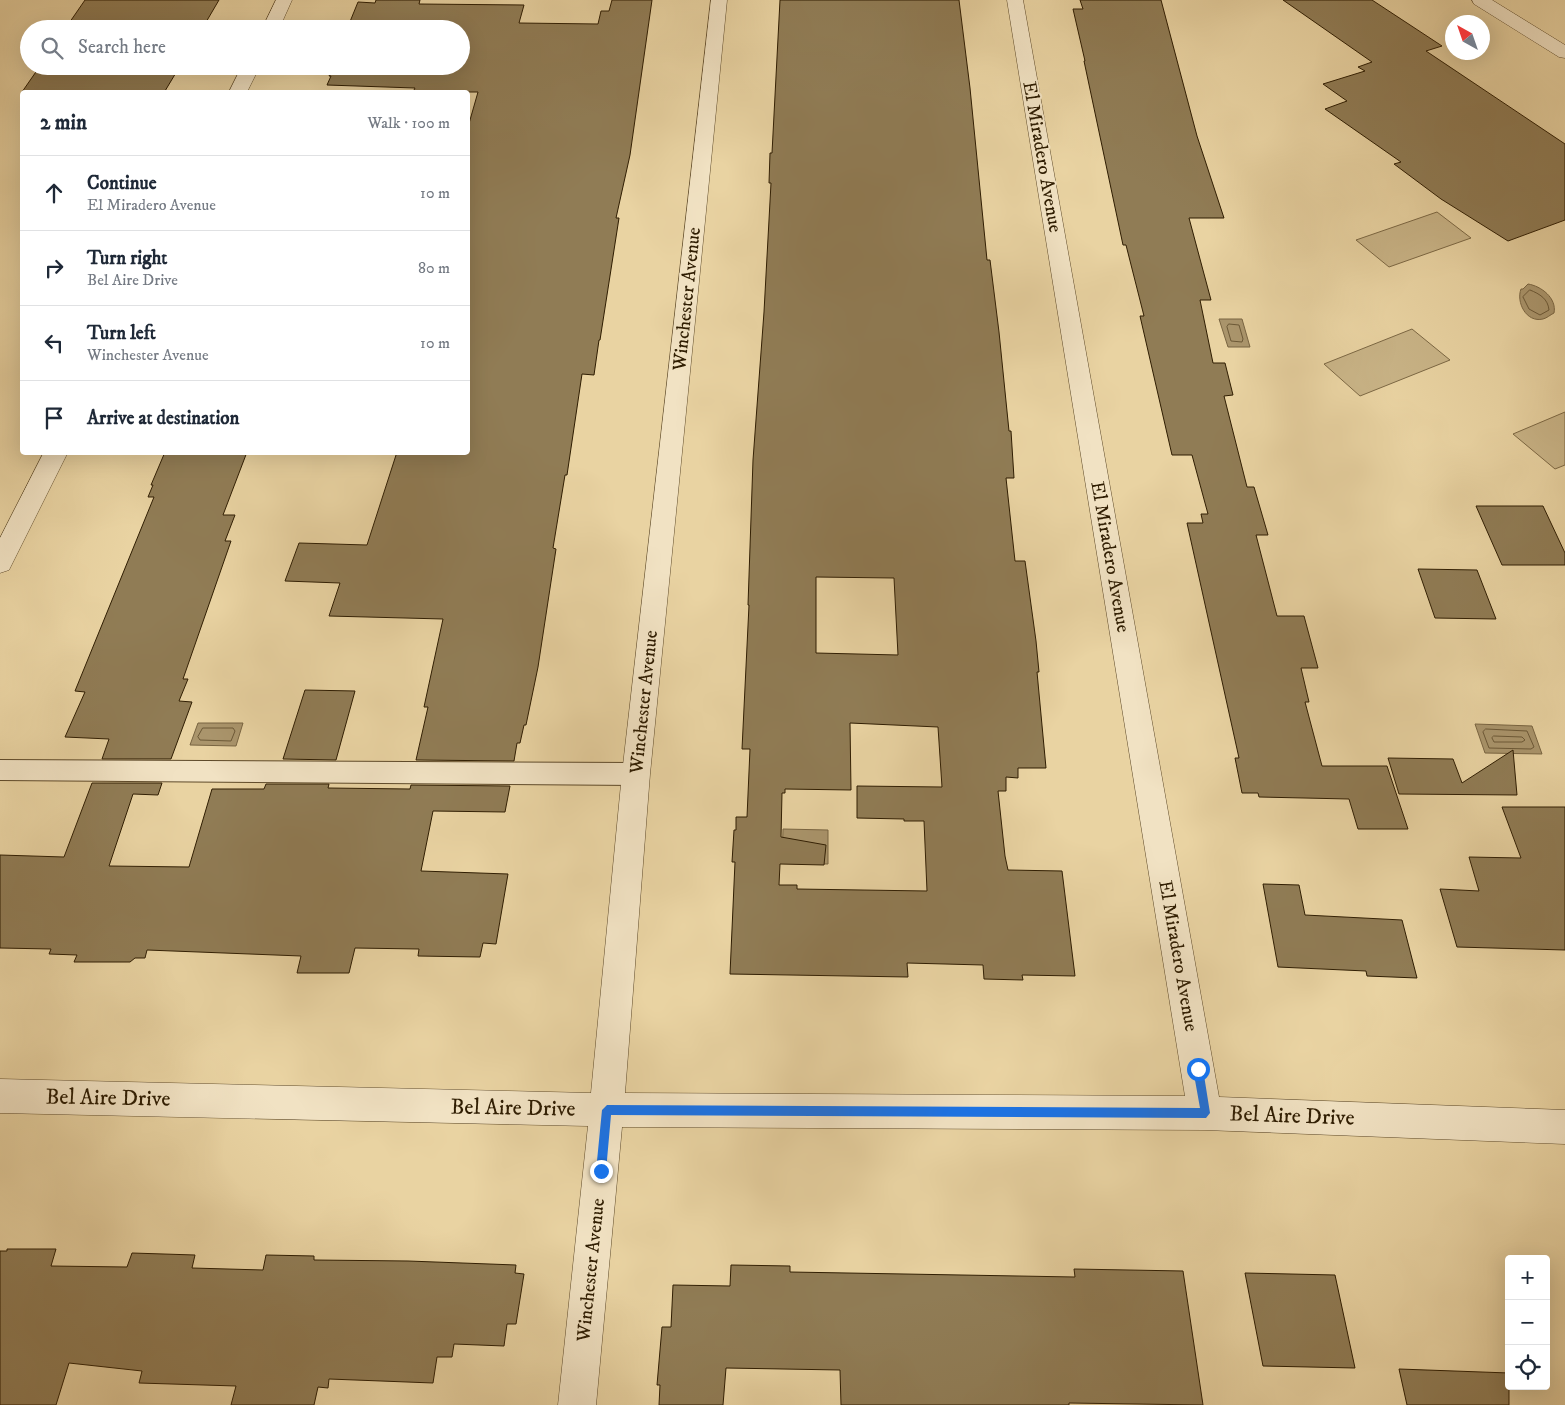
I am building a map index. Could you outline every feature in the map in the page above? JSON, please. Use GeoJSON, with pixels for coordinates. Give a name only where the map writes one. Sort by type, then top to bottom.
{"type":"FeatureCollection","features":[{"type":"Feature","properties":{"kind":"street"},"geometry":{"type":"LineString","coordinates":[[274,20],[284,0]]}},
{"type":"Feature","properties":{"kind":"street","name":"Winchester Avenue"},"geometry":{"type":"LineString","coordinates":[[577,1405],[607,1110],[636,774],[719,0]]}},
{"type":"Feature","properties":{"kind":"street","name":"El Miradero Avenue"},"geometry":{"type":"LineString","coordinates":[[1015,0],[1206,1113]]}},
{"type":"Feature","properties":{"kind":"street"},"geometry":{"type":"LineString","coordinates":[[1480,0],[1565,53]]}},
{"type":"Feature","properties":{"kind":"street"},"geometry":{"type":"LineString","coordinates":[[239,90],[246,75]]}},
{"type":"Feature","properties":{"kind":"street"},"geometry":{"type":"LineString","coordinates":[[0,563],[54,455]]}},
{"type":"Feature","properties":{"kind":"street","name":"Bel Aire Drive"},"geometry":{"type":"LineString","coordinates":[[0,1096],[607,1110],[1206,1113],[1565,1126]]}},
{"type":"Feature","properties":{"kind":"lane"},"geometry":{"type":"LineString","coordinates":[[0,770],[636,774]]}},
{"type":"Feature","properties":{"kind":"shaded area"},"geometry":{"type":"Polygon","coordinates":[[[1437,212],[1471,238],[1389,267],[1356,240],[1437,212]]]}},
{"type":"Feature","properties":{"kind":"shaded area"},"geometry":{"type":"Polygon","coordinates":[[[1412,329],[1450,360],[1360,396],[1324,364],[1412,329]]]}},
{"type":"Feature","properties":{"kind":"shaded area"},"geometry":{"type":"Polygon","coordinates":[[[1565,412],[1565,465],[1555,469],[1513,434],[1565,412]]]}},
{"type":"Feature","properties":{"kind":"water"},"geometry":{"type":"Polygon","coordinates":[[[1528,284],[1543,290],[1551,298],[1554,313],[1544,319],[1532,318],[1527,315],[1521,305],[1520,294],[1521,289],[1528,284]]]}},
{"type":"Feature","properties":{"kind":"water"},"geometry":{"type":"Polygon","coordinates":[[[1219,319],[1242,319],[1250,347],[1228,347],[1219,319]]]}},
{"type":"Feature","properties":{"kind":"water"},"geometry":{"type":"Polygon","coordinates":[[[198,723],[243,723],[236,746],[190,745],[198,723]]]}},
{"type":"Feature","properties":{"kind":"water"},"geometry":{"type":"Polygon","coordinates":[[[1475,724],[1532,726],[1542,754],[1485,753],[1475,724]]]}},
{"type":"Feature","properties":{"kind":"water"},"geometry":{"type":"Polygon","coordinates":[[[783,829],[828,830],[828,864],[782,863],[783,829]]]}},
{"type":"Feature","properties":{"kind":"building"},"geometry":{"type":"Polygon","coordinates":[[[85,0],[219,0],[207,20],[71,20],[85,0]]]}},
{"type":"Feature","properties":{"kind":"building"},"geometry":{"type":"Polygon","coordinates":[[[376,0],[420,0],[419,4],[524,5],[519,23],[598,24],[601,11],[609,11],[612,0],[652,0],[630,155],[616,218],[619,218],[594,375],[582,374],[567,475],[565,475],[553,548],[556,549],[538,667],[526,725],[524,725],[520,743],[517,743],[514,761],[416,760],[428,707],[424,707],[443,619],[329,616],[340,583],[285,581],[299,543],[367,545],[396,455],[470,455],[470,120],[478,92],[470,92],[470,90],[414,90],[415,88],[327,85],[331,76],[330,75],[470,75],[470,20],[351,20],[358,2],[375,3],[376,0]]]}},
{"type":"Feature","properties":{"kind":"building"},"geometry":{"type":"Polygon","coordinates":[[[780,0],[959,0],[970,88],[987,260],[990,260],[1009,431],[1011,431],[1014,478],[1006,478],[1015,561],[1025,561],[1036,641],[1046,768],[1018,768],[1018,778],[1006,777],[1006,791],[998,791],[1005,856],[1008,870],[1062,871],[1075,976],[1022,975],[1023,980],[984,979],[983,965],[907,963],[908,977],[730,974],[735,862],[732,862],[734,830],[736,830],[736,817],[747,817],[750,749],[742,749],[749,605],[753,460],[764,312],[771,183],[769,183],[770,153],[772,153],[780,0]],[[816,577],[816,653],[898,655],[894,578],[816,577]],[[850,723],[851,790],[785,789],[785,793],[782,793],[781,837],[826,845],[824,865],[780,864],[779,885],[797,885],[797,889],[927,891],[924,821],[857,818],[857,786],[942,787],[938,727],[850,723]]]}},
{"type":"Feature","properties":{"kind":"building"},"geometry":{"type":"Polygon","coordinates":[[[1080,0],[1161,0],[1197,136],[1224,218],[1189,218],[1211,300],[1200,300],[1213,363],[1225,363],[1233,395],[1224,396],[1247,487],[1254,487],[1268,535],[1256,535],[1277,616],[1304,616],[1318,668],[1301,668],[1309,702],[1305,702],[1322,766],[1387,766],[1408,829],[1358,829],[1349,799],[1259,797],[1258,793],[1242,793],[1235,758],[1239,758],[1187,523],[1203,523],[1201,514],[1208,514],[1192,455],[1172,455],[1140,316],[1144,316],[1126,245],[1123,245],[1073,9],[1083,9],[1080,0]]]}},
{"type":"Feature","properties":{"kind":"building"},"geometry":{"type":"Polygon","coordinates":[[[1283,0],[1372,0],[1442,46],[1426,51],[1565,144],[1565,220],[1508,241],[1441,199],[1394,164],[1401,162],[1325,109],[1347,101],[1323,84],[1365,71],[1358,67],[1372,62],[1283,0]]]}},
{"type":"Feature","properties":{"kind":"building"},"geometry":{"type":"Polygon","coordinates":[[[34,75],[175,75],[166,90],[23,90],[34,75]]]}},
{"type":"Feature","properties":{"kind":"building"},"geometry":{"type":"Polygon","coordinates":[[[164,455],[246,455],[223,515],[235,515],[225,541],[231,541],[183,679],[188,679],[179,701],[192,702],[171,759],[102,759],[109,739],[65,737],[85,692],[75,691],[154,497],[148,497],[153,485],[151,485],[164,455]]]}},
{"type":"Feature","properties":{"kind":"building"},"geometry":{"type":"Polygon","coordinates":[[[1476,506],[1543,506],[1565,553],[1565,565],[1502,565],[1476,506]]]}},
{"type":"Feature","properties":{"kind":"building"},"geometry":{"type":"Polygon","coordinates":[[[1418,569],[1477,570],[1496,619],[1435,618],[1418,569]]]}},
{"type":"Feature","properties":{"kind":"building"},"geometry":{"type":"Polygon","coordinates":[[[305,690],[355,691],[336,760],[283,759],[305,690]]]}},
{"type":"Feature","properties":{"kind":"building"},"geometry":{"type":"Polygon","coordinates":[[[1513,750],[1517,795],[1399,794],[1388,758],[1453,759],[1462,783],[1513,750]]]}},
{"type":"Feature","properties":{"kind":"building"},"geometry":{"type":"Polygon","coordinates":[[[92,783],[162,783],[158,795],[133,794],[109,866],[189,867],[212,789],[264,789],[266,784],[329,784],[328,788],[410,789],[411,785],[510,786],[505,812],[433,811],[421,871],[508,874],[496,944],[483,943],[480,957],[418,956],[419,949],[355,948],[349,973],[297,973],[301,956],[147,950],[145,958],[135,958],[130,962],[74,962],[77,955],[49,954],[51,949],[0,948],[0,855],[64,857],[92,783]]]}},
{"type":"Feature","properties":{"kind":"building"},"geometry":{"type":"Polygon","coordinates":[[[1502,807],[1565,807],[1565,950],[1457,947],[1440,889],[1479,891],[1469,857],[1521,858],[1502,807]]]}},
{"type":"Feature","properties":{"kind":"building"},"geometry":{"type":"Polygon","coordinates":[[[1263,884],[1299,885],[1305,915],[1402,920],[1417,978],[1367,976],[1366,971],[1278,967],[1263,884]]]}},
{"type":"Feature","properties":{"kind":"building"},"geometry":{"type":"Polygon","coordinates":[[[7,1249],[56,1249],[51,1266],[127,1267],[132,1253],[195,1255],[192,1268],[263,1270],[266,1255],[314,1256],[314,1260],[516,1265],[515,1273],[524,1274],[516,1324],[507,1324],[504,1346],[454,1344],[452,1357],[437,1357],[433,1383],[329,1379],[328,1388],[318,1387],[314,1405],[231,1405],[236,1386],[139,1383],[142,1371],[69,1363],[56,1405],[0,1405],[0,1251],[7,1251],[7,1249]]]}},
{"type":"Feature","properties":{"kind":"building"},"geometry":{"type":"Polygon","coordinates":[[[731,1265],[790,1266],[790,1272],[1075,1277],[1074,1269],[1183,1271],[1203,1405],[1069,1403],[1069,1405],[841,1405],[840,1370],[726,1368],[723,1405],[659,1405],[660,1385],[657,1385],[662,1327],[671,1327],[673,1285],[730,1286],[731,1265]]]}},
{"type":"Feature","properties":{"kind":"building"},"geometry":{"type":"Polygon","coordinates":[[[1245,1273],[1335,1275],[1355,1368],[1263,1366],[1245,1273]]]}},
{"type":"Feature","properties":{"kind":"building"},"geometry":{"type":"Polygon","coordinates":[[[1399,1369],[1505,1373],[1505,1390],[1509,1390],[1509,1405],[1407,1405],[1399,1369]]]}},
{"type":"Feature","properties":{"kind":"route"},"geometry":{"type":"LineString","coordinates":[[601,1171],[607,1110],[1206,1113],[1198,1069]]}}]}
